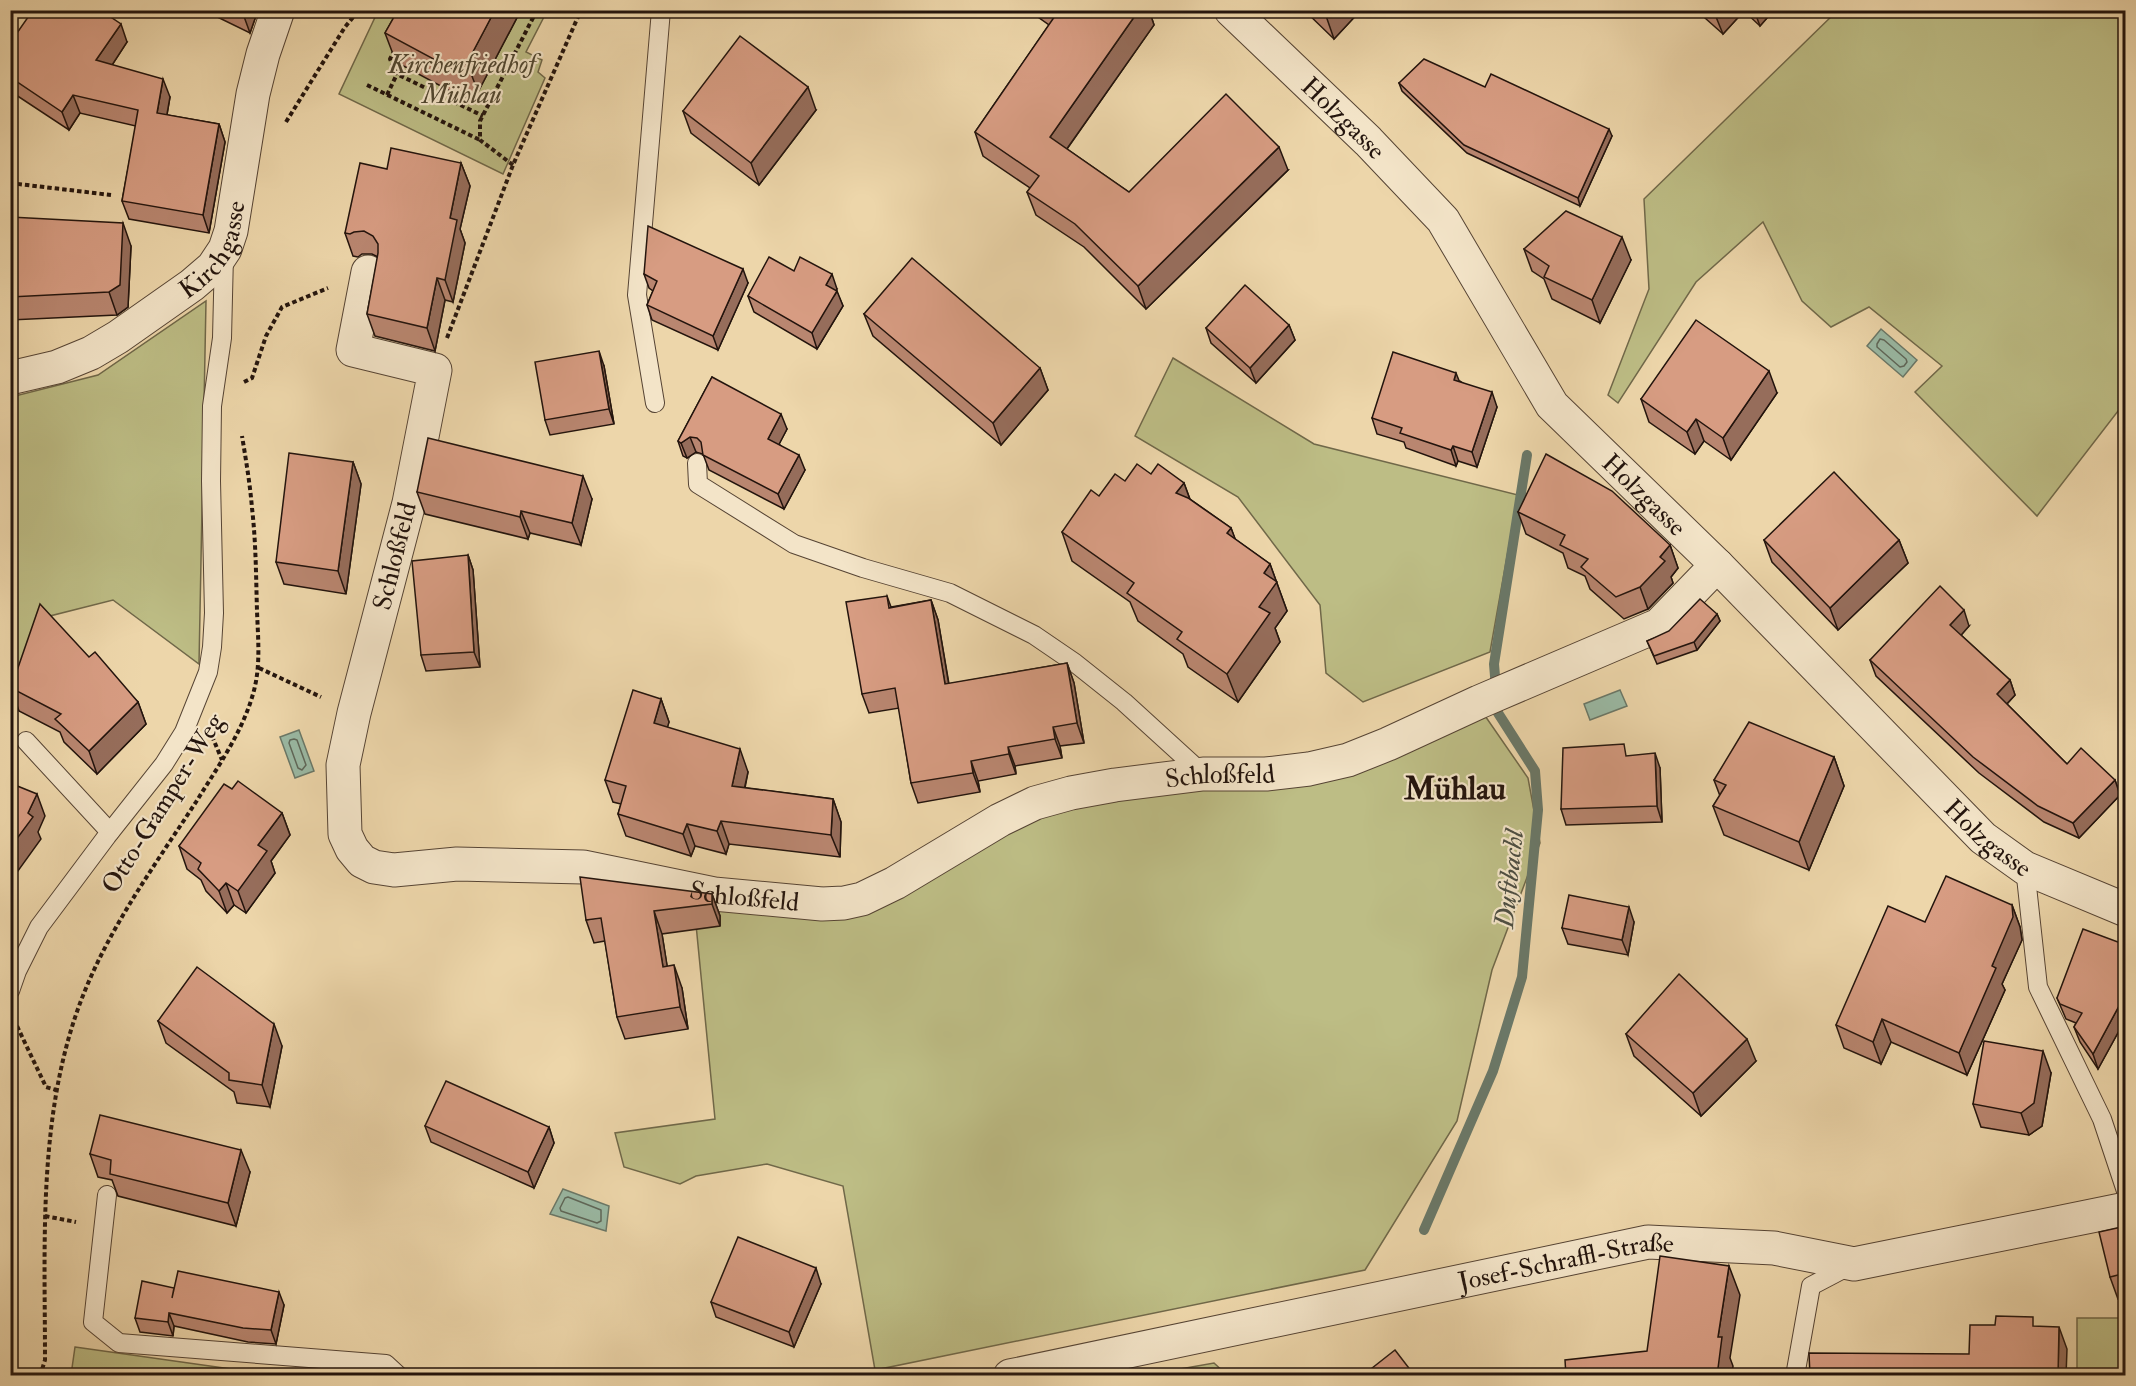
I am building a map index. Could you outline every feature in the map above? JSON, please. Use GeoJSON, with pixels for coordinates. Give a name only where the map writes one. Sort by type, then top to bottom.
{"type":"FeatureCollection","features":[{"type":"Feature","properties":{"kind":"street","name":"Kirchgasse"},"geometry":{"type":"LineString","coordinates":[[10,378],[57,367],[91,353],[118,337],[192,285],[213,267],[225,249],[231,231],[253,94],[263,54],[279,10]]}},
{"type":"Feature","properties":{"kind":"street","name":"Holzgasse"},"geometry":{"type":"LineString","coordinates":[[1231,10],[1368,141],[1443,220],[1552,405],[1716,565],[1983,838],[2025,868],[2126,910]]}},
{"type":"Feature","properties":{"kind":"street"},"geometry":{"type":"LineString","coordinates":[[368,272],[353,350],[435,370]]}},
{"type":"Feature","properties":{"kind":"street","name":"Schloßfeld"},"geometry":{"type":"LineString","coordinates":[[435,370],[409,503],[354,713],[343,765],[345,834],[352,849],[362,861],[374,867],[394,870],[457,864],[583,867],[714,894],[822,904],[862,899],[894,883],[1000,819],[1035,803],[1071,793],[1115,785],[1203,774],[1266,774],[1309,769],[1348,760],[1659,625],[1716,565]]}},
{"type":"Feature","properties":{"kind":"street","name":"Josef-Schraffl-Straße"},"geometry":{"type":"LineString","coordinates":[[1010,1376],[1648,1242],[1774,1248],[1854,1264],[2126,1209]]}},
{"type":"Feature","properties":{"kind":"lane"},"geometry":{"type":"LineString","coordinates":[[655,403],[638,295],[661,10]]}},
{"type":"Feature","properties":{"kind":"lane"},"geometry":{"type":"LineString","coordinates":[[10,991],[17,971],[39,927],[110,832],[165,764],[184,732],[208,672],[213,647],[214,613],[212,406],[222,338],[225,249]]}},
{"type":"Feature","properties":{"kind":"lane"},"geometry":{"type":"LineString","coordinates":[[696,463],[698,484],[794,544],[863,568],[950,592],[1034,635],[1075,663],[1124,702],[1203,774]]}},
{"type":"Feature","properties":{"kind":"lane"},"geometry":{"type":"LineString","coordinates":[[26,741],[110,832]]}},
{"type":"Feature","properties":{"kind":"lane"},"geometry":{"type":"LineString","coordinates":[[2025,868],[2038,987],[2102,1119],[2126,1191]]}},
{"type":"Feature","properties":{"kind":"lane"},"geometry":{"type":"LineString","coordinates":[[106,1195],[93,1322],[119,1343],[386,1364],[399,1376]]}},
{"type":"Feature","properties":{"kind":"lane"},"geometry":{"type":"LineString","coordinates":[[1795,1376],[1811,1286],[1854,1264]]}},
{"type":"Feature","properties":{"kind":"path"},"geometry":{"type":"LineString","coordinates":[[284,126],[345,27],[359,10]]}},
{"type":"Feature","properties":{"kind":"path"},"geometry":{"type":"LineString","coordinates":[[480,140],[480,121],[537,10]]}},
{"type":"Feature","properties":{"kind":"path"},"geometry":{"type":"LineString","coordinates":[[435,370],[513,165],[581,10]]}},
{"type":"Feature","properties":{"kind":"path"},"geometry":{"type":"LineString","coordinates":[[399,40],[390,59],[397,74],[483,116]]}},
{"type":"Feature","properties":{"kind":"path"},"geometry":{"type":"LineString","coordinates":[[386,95],[397,74]]}},
{"type":"Feature","properties":{"kind":"path"},"geometry":{"type":"LineString","coordinates":[[367,86],[480,140],[513,165]]}},
{"type":"Feature","properties":{"kind":"path"},"geometry":{"type":"LineString","coordinates":[[10,183],[111,195]]}},
{"type":"Feature","properties":{"kind":"path"},"geometry":{"type":"LineString","coordinates":[[222,338],[235,386],[252,378],[266,336],[282,307],[368,272]]}},
{"type":"Feature","properties":{"kind":"path","name":"Otto-Gamper-Weg"},"geometry":{"type":"LineString","coordinates":[[40,1376],[45,1360],[45,1193],[56,1090],[69,1037],[93,970],[118,922],[222,760],[247,714],[258,668],[252,508],[241,430]]}},
{"type":"Feature","properties":{"kind":"path"},"geometry":{"type":"LineString","coordinates":[[258,668],[354,713]]}},
{"type":"Feature","properties":{"kind":"path"},"geometry":{"type":"LineString","coordinates":[[10,1024],[17,1026],[46,1086],[56,1090]]}},
{"type":"Feature","properties":{"kind":"green space","name":"Kirchenfriedhof Mühlau"},"geometry":{"type":"Polygon","coordinates":[[[378,11],[547,11],[526,52],[542,60],[538,72],[545,78],[503,174],[339,94],[378,11]]]}},
{"type":"Feature","properties":{"kind":"green space"},"geometry":{"type":"Polygon","coordinates":[[[1837,11],[2125,11],[2125,402],[2037,516],[1915,392],[1942,366],[1869,307],[1831,327],[1802,301],[1763,222],[1696,282],[1618,403],[1608,395],[1649,289],[1644,199],[1837,11]]]}},
{"type":"Feature","properties":{"kind":"green space"},"geometry":{"type":"Polygon","coordinates":[[[206,301],[199,664],[113,600],[50,616],[11,716],[11,397],[98,375],[206,301]]]}},
{"type":"Feature","properties":{"kind":"green space"},"geometry":{"type":"Polygon","coordinates":[[[1173,358],[1314,444],[1518,495],[1490,652],[1363,702],[1326,673],[1320,605],[1238,497],[1135,436],[1173,358]]]}},
{"type":"Feature","properties":{"kind":"green space"},"geometry":{"type":"Polygon","coordinates":[[[1481,710],[1528,778],[1540,843],[1492,970],[1457,1121],[1365,1270],[875,1370],[843,1186],[767,1164],[696,1176],[680,1184],[624,1167],[615,1133],[715,1119],[694,904],[827,914],[1022,821],[1099,796],[1289,782],[1481,710]]]}},
{"type":"Feature","properties":{"kind":"green space"},"geometry":{"type":"Polygon","coordinates":[[[2077,1318],[2125,1318],[2125,1375],[2077,1375],[2077,1318]]]}},
{"type":"Feature","properties":{"kind":"green space"},"geometry":{"type":"Polygon","coordinates":[[[75,1347],[274,1375],[71,1375],[75,1347]]]}},
{"type":"Feature","properties":{"kind":"green space"},"geometry":{"type":"Polygon","coordinates":[[[1214,1363],[1227,1375],[1146,1375],[1214,1363]]]}},
{"type":"Feature","properties":{"kind":"water"},"geometry":{"type":"Polygon","coordinates":[[[1881,329],[1917,360],[1903,377],[1867,346],[1881,329]]]}},
{"type":"Feature","properties":{"kind":"water"},"geometry":{"type":"Polygon","coordinates":[[[1620,690],[1627,706],[1590,720],[1584,704],[1620,690]]]}},
{"type":"Feature","properties":{"kind":"water"},"geometry":{"type":"Polygon","coordinates":[[[299,730],[314,771],[295,778],[280,737],[299,730]]]}},
{"type":"Feature","properties":{"kind":"water"},"geometry":{"type":"Polygon","coordinates":[[[563,1189],[609,1206],[606,1231],[550,1214],[563,1189]]]}},
{"type":"Feature","properties":{"kind":"building"},"geometry":{"type":"Polygon","coordinates":[[[33,10],[100,10],[121,24],[96,60],[163,79],[157,113],[219,124],[203,215],[122,201],[138,110],[73,95],[62,112],[10,77],[10,43],[33,10]]]}},
{"type":"Feature","properties":{"kind":"building"},"geometry":{"type":"Polygon","coordinates":[[[398,10],[495,10],[467,63],[452,69],[385,33],[398,10]]]}},
{"type":"Feature","properties":{"kind":"building"},"geometry":{"type":"Polygon","coordinates":[[[1054,10],[1139,10],[1050,137],[1129,192],[1226,94],[1279,147],[1138,286],[1075,224],[1027,192],[1039,176],[975,132],[1057,13],[1054,10]]]}},
{"type":"Feature","properties":{"kind":"building"},"geometry":{"type":"Polygon","coordinates":[[[740,36],[808,87],[751,163],[683,111],[740,36]]]}},
{"type":"Feature","properties":{"kind":"building"},"geometry":{"type":"Polygon","coordinates":[[[1424,59],[1485,87],[1491,74],[1609,129],[1578,198],[1464,145],[1399,83],[1424,59]]]}},
{"type":"Feature","properties":{"kind":"building"},"geometry":{"type":"Polygon","coordinates":[[[391,148],[461,163],[450,218],[457,220],[445,280],[437,278],[427,328],[367,314],[378,244],[373,236],[364,231],[345,233],[360,163],[387,169],[391,148]]]}},
{"type":"Feature","properties":{"kind":"building"},"geometry":{"type":"Polygon","coordinates":[[[1566,211],[1622,237],[1592,300],[1544,277],[1549,266],[1524,249],[1566,211]]]}},
{"type":"Feature","properties":{"kind":"building"},"geometry":{"type":"Polygon","coordinates":[[[10,217],[123,223],[120,285],[109,292],[10,297],[10,217]]]}},
{"type":"Feature","properties":{"kind":"building"},"geometry":{"type":"Polygon","coordinates":[[[648,226],[743,269],[713,336],[647,305],[657,281],[644,274],[648,226]]]}},
{"type":"Feature","properties":{"kind":"building"},"geometry":{"type":"Polygon","coordinates":[[[769,257],[794,271],[800,257],[832,274],[826,285],[837,291],[812,333],[748,296],[769,257]]]}},
{"type":"Feature","properties":{"kind":"building"},"geometry":{"type":"Polygon","coordinates":[[[912,258],[1040,368],[993,423],[864,314],[912,258]]]}},
{"type":"Feature","properties":{"kind":"building"},"geometry":{"type":"Polygon","coordinates":[[[1245,285],[1289,325],[1250,368],[1206,328],[1245,285]]]}},
{"type":"Feature","properties":{"kind":"building"},"geometry":{"type":"Polygon","coordinates":[[[1696,320],[1769,371],[1723,438],[1696,419],[1687,432],[1641,399],[1696,320]]]}},
{"type":"Feature","properties":{"kind":"building"},"geometry":{"type":"Polygon","coordinates":[[[599,351],[609,409],[545,420],[535,362],[599,351]]]}},
{"type":"Feature","properties":{"kind":"building"},"geometry":{"type":"Polygon","coordinates":[[[1393,352],[1456,373],[1454,380],[1492,392],[1472,452],[1453,446],[1451,450],[1400,433],[1402,428],[1372,418],[1393,352]]]}},
{"type":"Feature","properties":{"kind":"building"},"geometry":{"type":"Polygon","coordinates":[[[712,377],[781,414],[768,439],[799,455],[778,494],[703,455],[701,442],[697,438],[690,437],[681,443],[678,441],[712,377]]]}},
{"type":"Feature","properties":{"kind":"building"},"geometry":{"type":"Polygon","coordinates":[[[428,438],[583,476],[572,523],[521,511],[520,517],[417,492],[428,438]]]}},
{"type":"Feature","properties":{"kind":"building"},"geometry":{"type":"Polygon","coordinates":[[[289,453],[353,462],[338,571],[276,562],[289,453]]]}},
{"type":"Feature","properties":{"kind":"building"},"geometry":{"type":"Polygon","coordinates":[[[1546,454],[1612,491],[1670,545],[1660,557],[1665,561],[1640,587],[1616,597],[1581,567],[1588,559],[1560,545],[1565,535],[1518,512],[1546,454]]]}},
{"type":"Feature","properties":{"kind":"building"},"geometry":{"type":"Polygon","coordinates":[[[1137,464],[1151,474],[1158,464],[1184,483],[1176,493],[1188,498],[1231,528],[1227,533],[1270,564],[1264,573],[1277,582],[1259,607],[1270,613],[1227,674],[1177,639],[1182,632],[1127,593],[1134,583],[1062,532],[1091,490],[1099,496],[1115,474],[1125,481],[1137,464]]]}},
{"type":"Feature","properties":{"kind":"building"},"geometry":{"type":"Polygon","coordinates":[[[1834,472],[1899,540],[1830,608],[1764,540],[1834,472]]]}},
{"type":"Feature","properties":{"kind":"building"},"geometry":{"type":"Polygon","coordinates":[[[468,555],[474,652],[421,655],[412,561],[468,555]]]}},
{"type":"Feature","properties":{"kind":"building"},"geometry":{"type":"Polygon","coordinates":[[[1940,586],[1964,610],[1950,625],[2010,680],[1997,694],[2067,764],[2081,748],[2115,780],[2073,823],[2038,806],[1973,757],[1870,660],[1940,586]]]}},
{"type":"Feature","properties":{"kind":"building"},"geometry":{"type":"Polygon","coordinates":[[[887,596],[889,608],[931,600],[945,684],[1067,663],[1077,723],[1053,727],[1055,739],[1008,747],[1009,754],[971,761],[973,773],[911,783],[895,688],[862,694],[846,602],[887,596]]]}},
{"type":"Feature","properties":{"kind":"building"},"geometry":{"type":"Polygon","coordinates":[[[1700,599],[1717,614],[1694,642],[1654,656],[1647,641],[1669,631],[1700,599]]]}},
{"type":"Feature","properties":{"kind":"building"},"geometry":{"type":"Polygon","coordinates":[[[40,604],[89,657],[95,652],[138,702],[89,751],[55,719],[61,714],[11,688],[40,604]]]}},
{"type":"Feature","properties":{"kind":"building"},"geometry":{"type":"Polygon","coordinates":[[[633,690],[661,699],[654,723],[740,749],[732,786],[833,799],[831,835],[721,821],[717,831],[687,824],[683,834],[618,814],[626,786],[605,780],[633,690]]]}},
{"type":"Feature","properties":{"kind":"building"},"geometry":{"type":"Polygon","coordinates":[[[1749,722],[1834,757],[1799,842],[1713,806],[1726,785],[1714,780],[1749,722]]]}},
{"type":"Feature","properties":{"kind":"building"},"geometry":{"type":"Polygon","coordinates":[[[1624,744],[1626,756],[1655,753],[1657,806],[1561,809],[1563,748],[1624,744]]]}},
{"type":"Feature","properties":{"kind":"building"},"geometry":{"type":"Polygon","coordinates":[[[238,781],[282,813],[258,845],[267,851],[238,891],[226,883],[219,891],[198,869],[201,863],[179,846],[224,784],[232,789],[238,781]]]}},
{"type":"Feature","properties":{"kind":"building"},"geometry":{"type":"Polygon","coordinates":[[[10,783],[37,794],[28,813],[33,817],[10,848],[10,783]]]}},
{"type":"Feature","properties":{"kind":"building"},"geometry":{"type":"Polygon","coordinates":[[[1946,876],[2012,905],[2013,917],[1992,966],[1996,968],[1959,1053],[1882,1019],[1873,1042],[1836,1025],[1888,906],[1925,922],[1946,876]]]}},
{"type":"Feature","properties":{"kind":"building"},"geometry":{"type":"Polygon","coordinates":[[[580,877],[712,894],[712,904],[654,911],[663,967],[674,965],[680,1007],[617,1017],[601,918],[586,920],[580,877]]]}},
{"type":"Feature","properties":{"kind":"building"},"geometry":{"type":"Polygon","coordinates":[[[1569,895],[1629,907],[1622,940],[1562,928],[1569,895]]]}},
{"type":"Feature","properties":{"kind":"building"},"geometry":{"type":"Polygon","coordinates":[[[2083,929],[2126,945],[2126,993],[2093,1054],[2074,1027],[2082,1013],[2060,1004],[2057,998],[2083,929]]]}},
{"type":"Feature","properties":{"kind":"building"},"geometry":{"type":"Polygon","coordinates":[[[197,967],[274,1024],[262,1085],[229,1080],[229,1073],[158,1021],[197,967]]]}},
{"type":"Feature","properties":{"kind":"building"},"geometry":{"type":"Polygon","coordinates":[[[1679,974],[1747,1039],[1693,1093],[1626,1034],[1679,974]]]}},
{"type":"Feature","properties":{"kind":"building"},"geometry":{"type":"Polygon","coordinates":[[[1984,1041],[2043,1051],[2034,1103],[2021,1113],[1973,1104],[1984,1041]]]}},
{"type":"Feature","properties":{"kind":"building"},"geometry":{"type":"Polygon","coordinates":[[[446,1081],[549,1127],[528,1172],[425,1126],[446,1081]]]}},
{"type":"Feature","properties":{"kind":"building"},"geometry":{"type":"Polygon","coordinates":[[[100,1115],[241,1150],[228,1203],[110,1174],[111,1160],[90,1154],[100,1115]]]}},
{"type":"Feature","properties":{"kind":"building"},"geometry":{"type":"Polygon","coordinates":[[[2126,1226],[2126,1273],[2110,1277],[2099,1232],[2126,1226]]]}},
{"type":"Feature","properties":{"kind":"building"},"geometry":{"type":"Polygon","coordinates":[[[738,1237],[816,1268],[789,1332],[711,1302],[738,1237]]]}},
{"type":"Feature","properties":{"kind":"building"},"geometry":{"type":"Polygon","coordinates":[[[1660,1256],[1729,1266],[1718,1337],[1722,1337],[1717,1376],[1566,1376],[1565,1360],[1647,1351],[1660,1256]]]}},
{"type":"Feature","properties":{"kind":"building"},"geometry":{"type":"Polygon","coordinates":[[[178,1271],[279,1292],[271,1330],[243,1328],[169,1313],[168,1322],[135,1318],[142,1281],[174,1288],[172,1298],[178,1271]]]}},
{"type":"Feature","properties":{"kind":"building"},"geometry":{"type":"Polygon","coordinates":[[[1996,1316],[2033,1317],[2033,1326],[2059,1327],[2058,1376],[1810,1376],[1809,1353],[1969,1354],[1970,1325],[1995,1325],[1996,1316]]]}},
{"type":"Feature","properties":{"kind":"building"},"geometry":{"type":"Polygon","coordinates":[[[1395,1350],[1415,1376],[1362,1376],[1395,1350]]]}},
{"type":"Feature","properties":{"kind":"waterway","name":"Duftbachl"},"geometry":{"type":"LineString","coordinates":[[1424,1230],[1493,1071],[1522,977],[1538,810],[1535,771],[1498,713],[1494,664],[1527,455]]}},
{"type":"Feature","properties":{"kind":"district","name":"Mühlau"},"geometry":{"type":"Point","coordinates":[1455,788]}}]}
